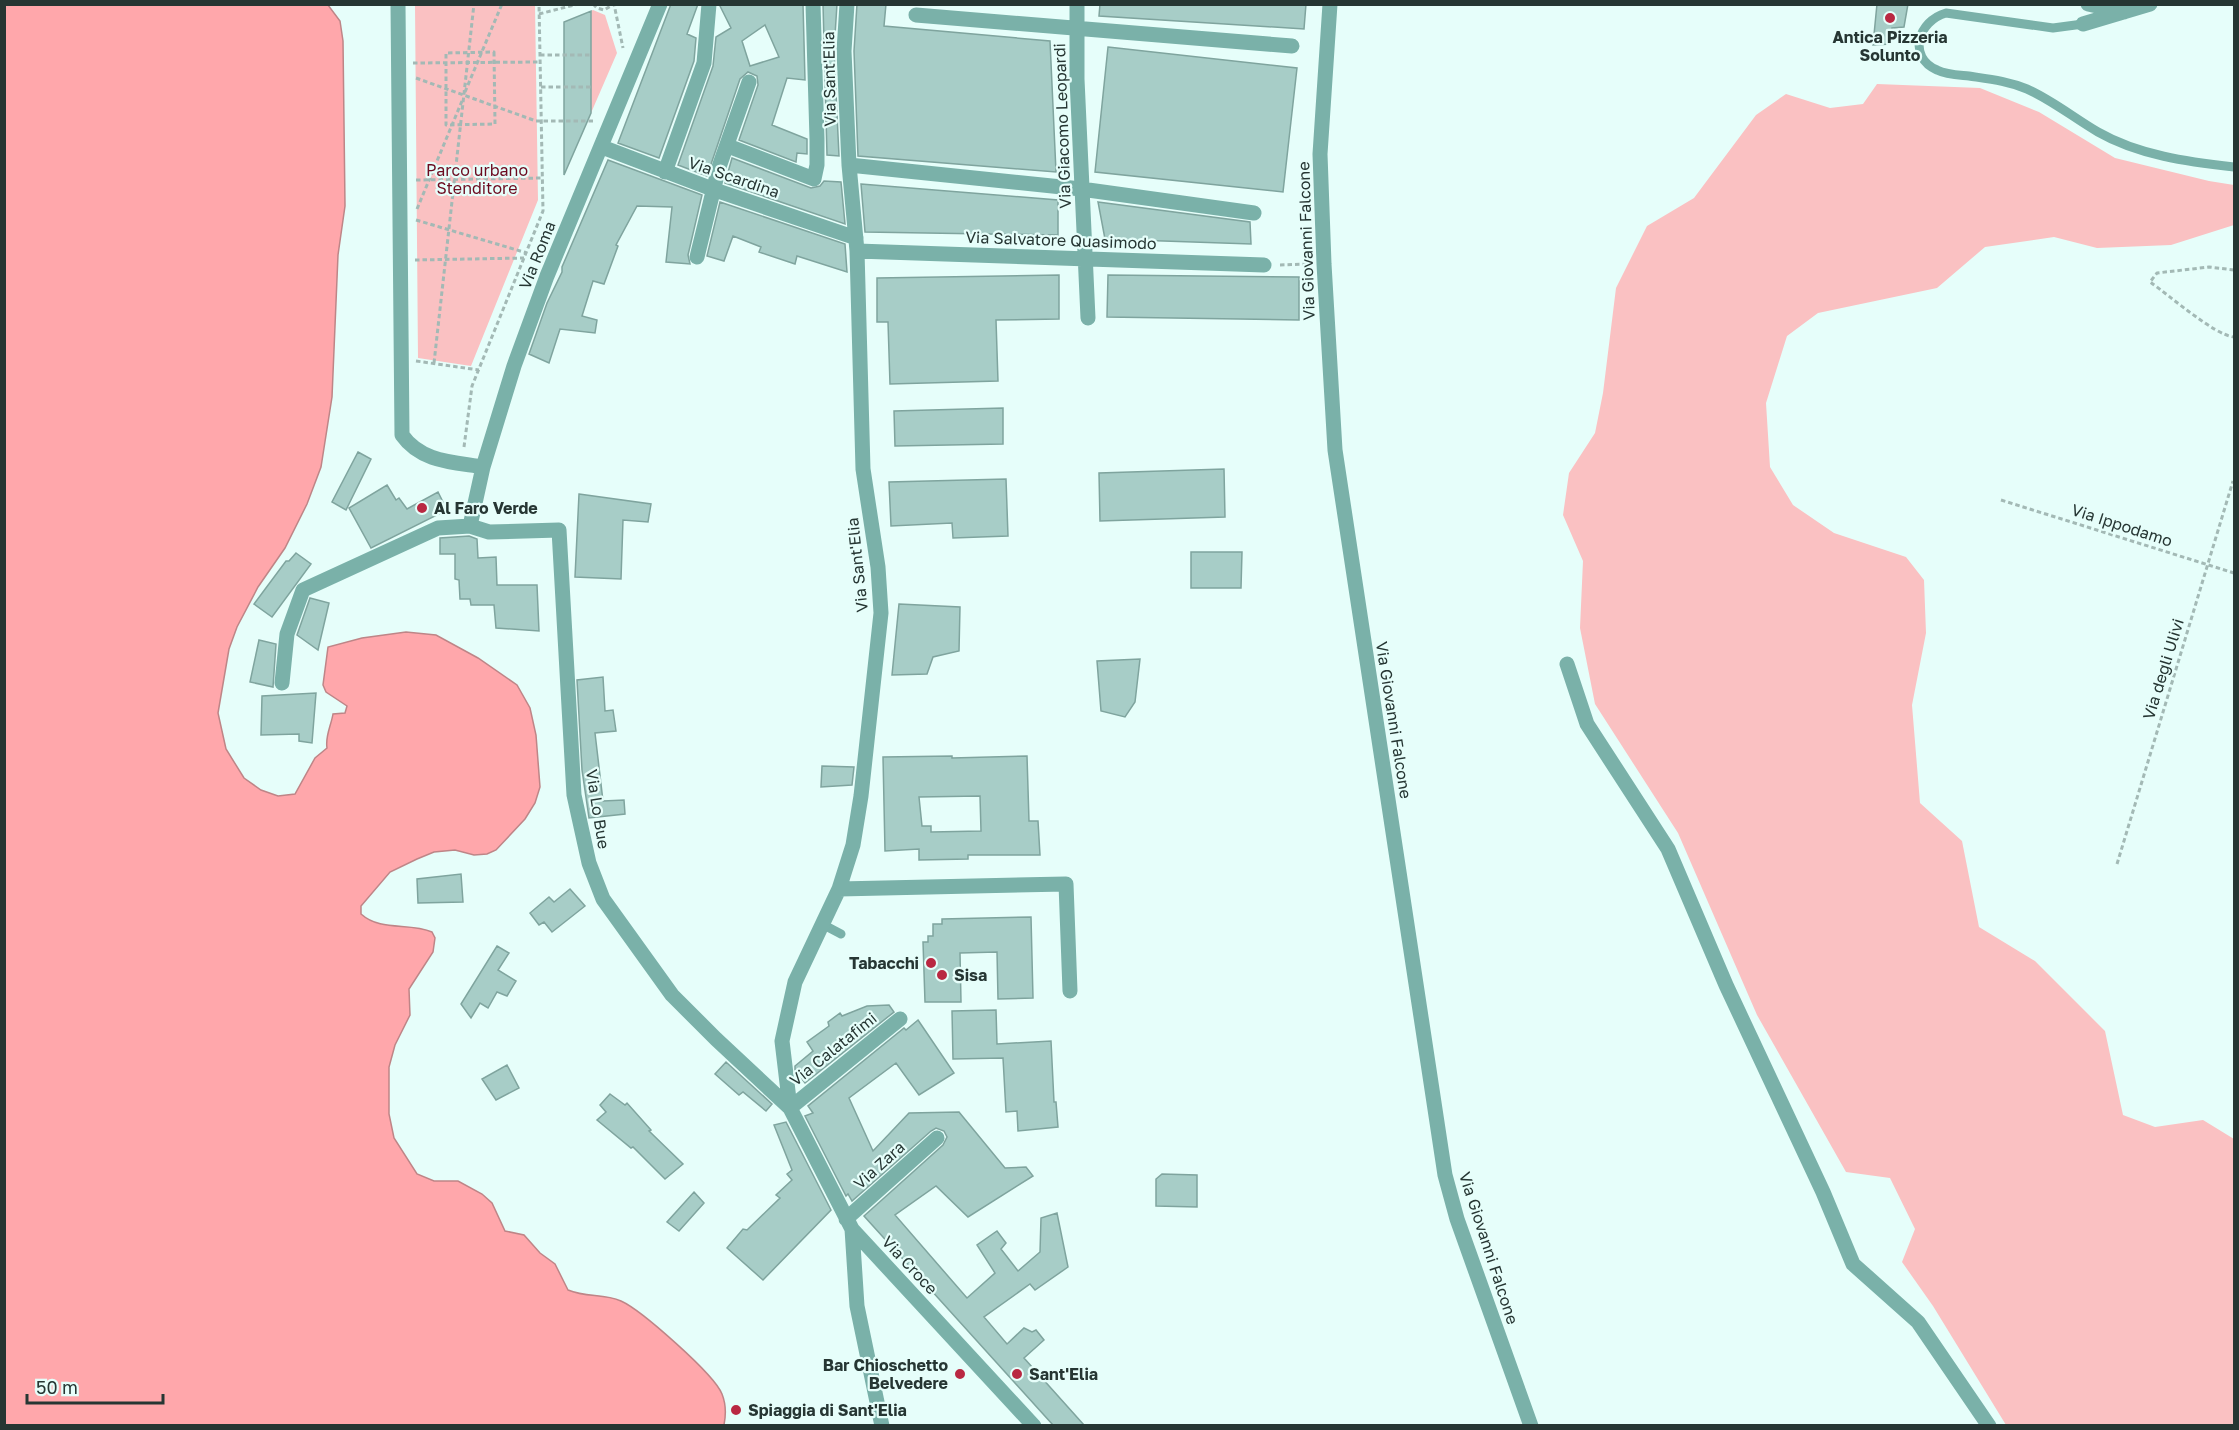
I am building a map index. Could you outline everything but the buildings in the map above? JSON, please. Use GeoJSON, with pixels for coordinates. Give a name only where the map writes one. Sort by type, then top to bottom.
{"type":"FeatureCollection","features":[{"type":"Feature","properties":{"kind":"street"},"geometry":{"type":"LineString","coordinates":[[398,4],[402,435],[420,453],[437,460],[483,467]]}},
{"type":"Feature","properties":{"kind":"street"},"geometry":{"type":"LineString","coordinates":[[665,172],[704,63],[709,4]]}},
{"type":"Feature","properties":{"kind":"street"},"geometry":{"type":"LineString","coordinates":[[728,146],[814,179],[817,165],[817,139],[813,4]]}},
{"type":"Feature","properties":{"kind":"street","name":"Via Sant'Elia"},"geometry":{"type":"LineString","coordinates":[[790,1108],[782,1041],[795,982],[839,889],[853,845],[861,796],[881,613],[878,567],[863,469],[856,244],[849,165],[844,51],[847,4]]}},
{"type":"Feature","properties":{"kind":"street","name":"Via Giacomo Leopardi"},"geometry":{"type":"LineString","coordinates":[[1077,4],[1077,79],[1088,318]]}},
{"type":"Feature","properties":{"kind":"street","name":"Via Giovanni Falcone"},"geometry":{"type":"LineString","coordinates":[[1330,4],[1320,154],[1323,264],[1335,450],[1445,1175],[1457,1219],[1531,1425]]}},
{"type":"Feature","properties":{"kind":"street"},"geometry":{"type":"LineString","coordinates":[[2088,4],[2125,12]]}},
{"type":"Feature","properties":{"kind":"street"},"geometry":{"type":"LineString","coordinates":[[2083,24],[2150,4]]}},
{"type":"Feature","properties":{"kind":"street","name":"Via Roma"},"geometry":{"type":"LineString","coordinates":[[470,526],[483,467],[517,356],[656,7]]}},
{"type":"Feature","properties":{"kind":"street"},"geometry":{"type":"LineString","coordinates":[[916,15],[1292,46]]}},
{"type":"Feature","properties":{"kind":"street"},"geometry":{"type":"LineString","coordinates":[[697,257],[720,167],[749,82]]}},
{"type":"Feature","properties":{"kind":"street","name":"Via Scardina"},"geometry":{"type":"LineString","coordinates":[[602,147],[856,244]]}},
{"type":"Feature","properties":{"kind":"street"},"geometry":{"type":"LineString","coordinates":[[849,165],[1081,189],[1254,213]]}},
{"type":"Feature","properties":{"kind":"street","name":"Via Salvatore Quasimodo"},"geometry":{"type":"LineString","coordinates":[[856,244],[1085,259],[1264,265]]}},
{"type":"Feature","properties":{"kind":"street"},"geometry":{"type":"LineString","coordinates":[[282,683],[288,634],[303,591],[438,528],[470,526]]}},
{"type":"Feature","properties":{"kind":"street","name":"Via Lo Bue"},"geometry":{"type":"LineString","coordinates":[[470,526],[489,532],[558,530],[574,795],[589,863],[603,899],[672,995],[790,1108]]}},
{"type":"Feature","properties":{"kind":"street"},"geometry":{"type":"LineString","coordinates":[[1566,664],[1587,724],[1668,849],[1726,985],[1823,1192],[1853,1264],[1918,1322],[1989,1425]]}},
{"type":"Feature","properties":{"kind":"street"},"geometry":{"type":"LineString","coordinates":[[839,889],[1066,884],[1070,991]]}},
{"type":"Feature","properties":{"kind":"street","name":"Via Calatafimi"},"geometry":{"type":"LineString","coordinates":[[790,1108],[900,1019]]}},
{"type":"Feature","properties":{"kind":"street","name":"Via Croce"},"geometry":{"type":"LineString","coordinates":[[790,1108],[849,1224],[1034,1425]]}},
{"type":"Feature","properties":{"kind":"street","name":"Via Zara"},"geometry":{"type":"LineString","coordinates":[[849,1224],[937,1137]]}},
{"type":"Feature","properties":{"kind":"street"},"geometry":{"type":"LineString","coordinates":[[849,1224],[857,1306],[882,1425]]}},
{"type":"Feature","properties":{"kind":"lane"},"geometry":{"type":"LineString","coordinates":[[2083,24],[2053,28],[1946,14],[1937,16],[1923,30],[1920,48],[1923,57],[1936,70],[2010,83],[2029,90],[2098,132],[2127,146],[2162,155],[2235,167]]}},
{"type":"Feature","properties":{"kind":"lane"},"geometry":{"type":"LineString","coordinates":[[822,924],[841,934]]}},
{"type":"Feature","properties":{"kind":"path"},"geometry":{"type":"LineString","coordinates":[[434,363],[474,4]]}},
{"type":"Feature","properties":{"kind":"path"},"geometry":{"type":"LineString","coordinates":[[416,209],[502,4]]}},
{"type":"Feature","properties":{"kind":"path"},"geometry":{"type":"LineString","coordinates":[[462,464],[472,387],[543,211],[539,4]]}},
{"type":"Feature","properties":{"kind":"path"},"geometry":{"type":"LineString","coordinates":[[539,14],[578,4]]}},
{"type":"Feature","properties":{"kind":"path"},"geometry":{"type":"LineString","coordinates":[[593,4],[604,10],[614,4],[623,51]]}},
{"type":"Feature","properties":{"kind":"path"},"geometry":{"type":"LineString","coordinates":[[446,52],[482,52],[494,52],[495,124],[446,125],[446,52]]}},
{"type":"Feature","properties":{"kind":"path"},"geometry":{"type":"LineString","coordinates":[[540,55],[591,55]]}},
{"type":"Feature","properties":{"kind":"path"},"geometry":{"type":"LineString","coordinates":[[411,63],[540,62]]}},
{"type":"Feature","properties":{"kind":"path"},"geometry":{"type":"LineString","coordinates":[[411,77],[542,121],[593,122],[597,111]]}},
{"type":"Feature","properties":{"kind":"path"},"geometry":{"type":"LineString","coordinates":[[541,87],[591,87]]}},
{"type":"Feature","properties":{"kind":"path"},"geometry":{"type":"LineString","coordinates":[[400,180],[543,178]]}},
{"type":"Feature","properties":{"kind":"path"},"geometry":{"type":"LineString","coordinates":[[412,219],[526,253]]}},
{"type":"Feature","properties":{"kind":"path"},"geometry":{"type":"LineString","coordinates":[[413,260],[524,258]]}},
{"type":"Feature","properties":{"kind":"path"},"geometry":{"type":"LineString","coordinates":[[1264,265],[1323,264]]}},
{"type":"Feature","properties":{"kind":"path"},"geometry":{"type":"LineString","coordinates":[[2235,270],[2209,267],[2157,273],[2150,282],[2208,324],[2227,336],[2235,337]]}},
{"type":"Feature","properties":{"kind":"path","name":"Via degli Ulivi"},"geometry":{"type":"LineString","coordinates":[[2117,864],[2233,481]]}},
{"type":"Feature","properties":{"kind":"path","name":"Via Ippodamo"},"geometry":{"type":"LineString","coordinates":[[2001,500],[2235,573]]}},
{"type":"Feature","properties":{"kind":"green space","name":"Parco urbano Stenditore"},"geometry":{"type":"Polygon","coordinates":[[[415,5],[535,5],[538,200],[471,366],[418,358],[415,5]]]}},
{"type":"Feature","properties":{"kind":"green space"},"geometry":{"type":"Polygon","coordinates":[[[591,11],[605,15],[617,53],[591,113],[591,11]]]}},
{"type":"Feature","properties":{"kind":"green space"},"geometry":{"type":"Polygon","coordinates":[[[1877,84],[1980,88],[2039,112],[2115,158],[2234,185],[2234,225],[2171,245],[2097,248],[2054,237],[1985,247],[1937,288],[1818,313],[1787,336],[1766,403],[1770,467],[1793,505],[1834,533],[1906,557],[1924,580],[1926,633],[1912,705],[1920,803],[1962,841],[1979,927],[2035,961],[2105,1031],[2123,1115],[2155,1127],[2203,1120],[2234,1139],[2234,1425],[2006,1425],[1933,1306],[1902,1262],[1915,1229],[1890,1178],[1846,1172],[1757,1015],[1678,833],[1595,704],[1580,628],[1583,561],[1563,515],[1569,473],[1595,433],[1603,393],[1616,288],[1647,226],[1694,198],[1756,115],[1786,94],[1830,108],[1863,104],[1877,84]]]}},
{"type":"Feature","properties":{"kind":"shaded area"},"geometry":{"type":"Polygon","coordinates":[[[5,4],[328,5],[340,21],[343,41],[345,206],[338,255],[332,397],[321,467],[307,504],[285,548],[258,587],[237,627],[229,649],[218,713],[226,749],[244,778],[261,790],[278,796],[295,794],[315,758],[327,748],[327,735],[333,714],[345,713],[347,706],[326,692],[323,685],[328,647],[362,638],[406,632],[436,635],[478,658],[517,685],[530,708],[536,735],[540,787],[535,803],[525,819],[496,850],[487,854],[474,855],[455,850],[434,852],[390,872],[361,906],[361,914],[369,920],[386,925],[423,929],[432,932],[435,938],[433,952],[409,989],[410,1015],[395,1045],[389,1067],[389,1114],[394,1138],[417,1174],[434,1181],[458,1181],[482,1194],[492,1203],[505,1231],[524,1235],[540,1253],[555,1264],[568,1290],[621,1301],[660,1329],[706,1372],[722,1394],[724,1425],[5,1425],[5,4]]]}},
{"type":"Feature","properties":{"kind":"place","name":"Antica Pizzeria Solunto"},"geometry":{"type":"Point","coordinates":[1890,18]}},
{"type":"Feature","properties":{"kind":"place","name":"Al Faro Verde"},"geometry":{"type":"Point","coordinates":[422,508]}},
{"type":"Feature","properties":{"kind":"place","name":"Tabacchi"},"geometry":{"type":"Point","coordinates":[931,963]}},
{"type":"Feature","properties":{"kind":"place","name":"Sisa"},"geometry":{"type":"Point","coordinates":[942,975]}},
{"type":"Feature","properties":{"kind":"place","name":"Bar Chioschetto Belvedere"},"geometry":{"type":"Point","coordinates":[960,1374]}},
{"type":"Feature","properties":{"kind":"place","name":"Sant'Elia"},"geometry":{"type":"Point","coordinates":[1017,1374]}},
{"type":"Feature","properties":{"kind":"place","name":"Spiaggia di Sant'Elia"},"geometry":{"type":"Point","coordinates":[736,1410]}}]}
